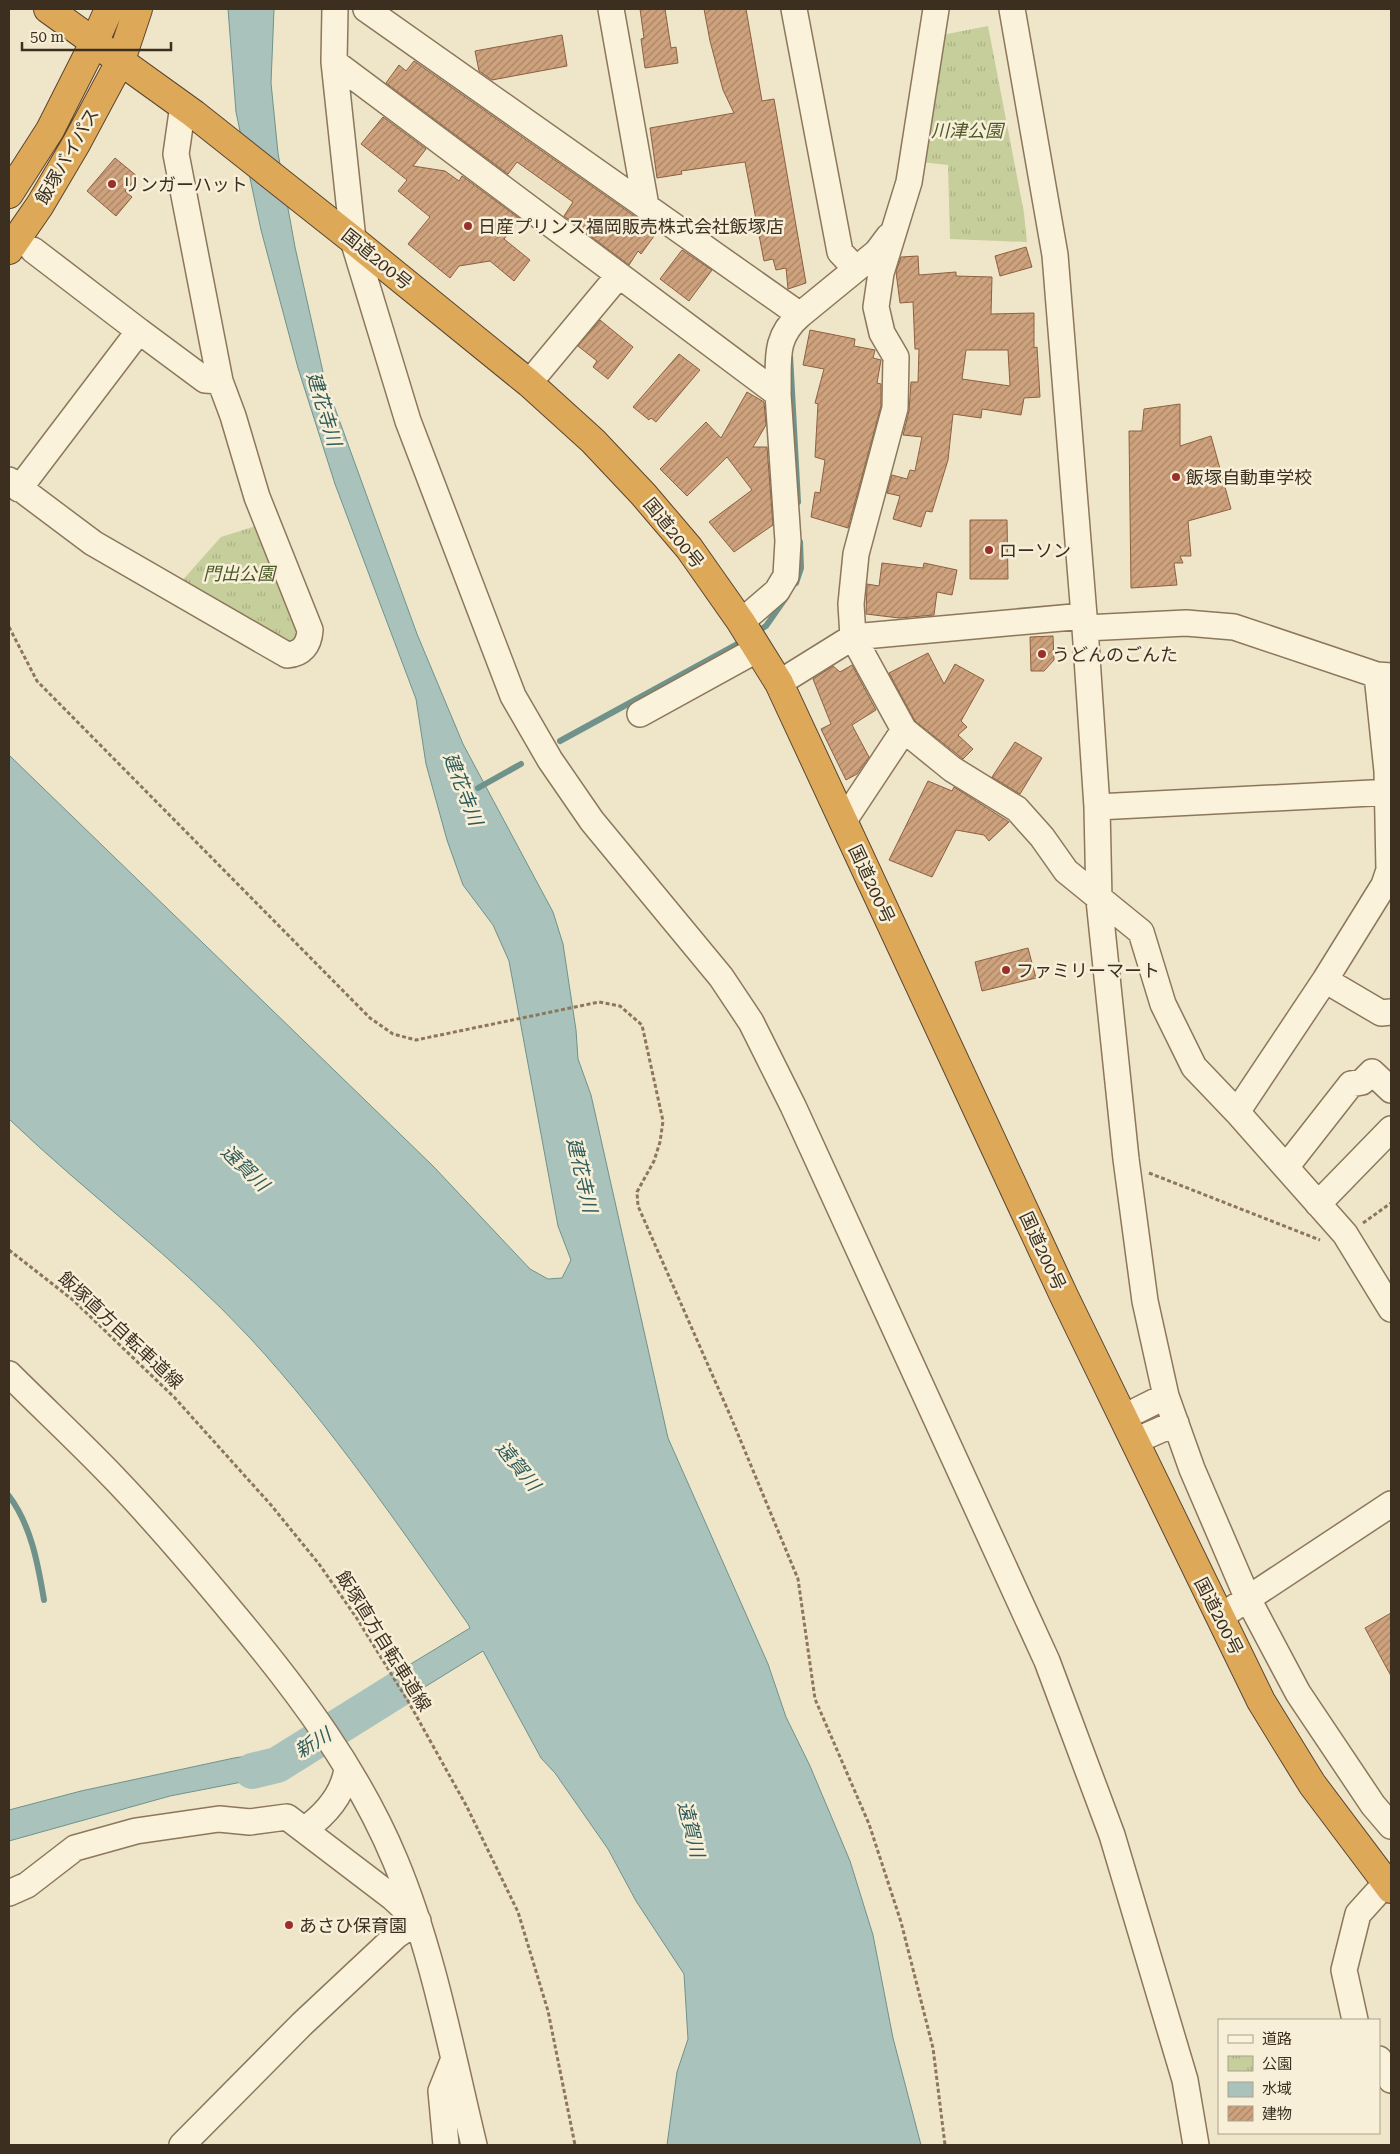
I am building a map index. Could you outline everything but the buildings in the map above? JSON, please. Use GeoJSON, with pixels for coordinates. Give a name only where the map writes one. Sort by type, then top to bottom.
{"type":"FeatureCollection","features":[{"type":"Feature","properties":{"kind":"highway","name":"国道200号"},"geometry":{"type":"LineString","coordinates":[[48,9],[189,109],[529,383],[593,441],[643,494],[689,548],[750,636],[779,683],[1064,1296],[1261,1701],[1312,1784],[1389,1886]]}},
{"type":"Feature","properties":{"kind":"highway"},"geometry":{"type":"LineString","coordinates":[[94,43],[109,9]]}},
{"type":"Feature","properties":{"kind":"highway"},"geometry":{"type":"LineString","coordinates":[[121,60],[138,9]]}},
{"type":"Feature","properties":{"kind":"highway","name":"飯塚バイパス"},"geometry":{"type":"LineString","coordinates":[[9,194],[50,130],[94,43]]}},
{"type":"Feature","properties":{"kind":"highway","name":"飯塚バイパス"},"geometry":{"type":"LineString","coordinates":[[21,250],[40,205],[76,144],[121,60]]}},
{"type":"Feature","properties":{"kind":"street"},"geometry":{"type":"LineString","coordinates":[[335,9],[334,62],[353,240],[408,421],[513,696],[550,760],[592,821],[720,977],[750,1022],[797,1115],[1048,1660],[1112,1835],[1185,2080],[1196,2145]]}},
{"type":"Feature","properties":{"kind":"street"},"geometry":{"type":"LineString","coordinates":[[366,9],[800,315]]}},
{"type":"Feature","properties":{"kind":"street"},"geometry":{"type":"LineString","coordinates":[[611,9],[646,206]]}},
{"type":"Feature","properties":{"kind":"street"},"geometry":{"type":"LineString","coordinates":[[794,9],[840,252],[856,268]]}},
{"type":"Feature","properties":{"kind":"street"},"geometry":{"type":"LineString","coordinates":[[936,9],[909,182],[881,273],[876,307],[882,333],[896,357],[895,408],[856,554],[851,604],[853,637],[904,730],[952,769],[1017,809],[1042,837],[1066,871],[1099,900],[1141,932],[1163,1004],[1194,1068],[1286,1167],[1349,1240],[1391,1309]]}},
{"type":"Feature","properties":{"kind":"street"},"geometry":{"type":"LineString","coordinates":[[1012,9],[1055,255],[1085,622],[1097,807],[1099,900],[1127,1166],[1144,1301],[1166,1396],[1192,1469],[1247,1597],[1298,1693],[1373,1805],[1391,1826]]}},
{"type":"Feature","properties":{"kind":"street"},"geometry":{"type":"LineString","coordinates":[[334,62],[778,394]]}},
{"type":"Feature","properties":{"kind":"street"},"geometry":{"type":"LineString","coordinates":[[139,331],[14,484],[92,543],[287,655],[296,655],[307,644],[310,630],[257,497],[233,416],[220,381],[176,154],[189,109]]}},
{"type":"Feature","properties":{"kind":"street"},"geometry":{"type":"LineString","coordinates":[[640,714],[750,636],[786,576],[788,541],[778,394],[779,344],[790,324],[877,252],[897,226]]}},
{"type":"Feature","properties":{"kind":"street"},"geometry":{"type":"LineString","coordinates":[[21,250],[139,331],[205,380],[220,381]]}},
{"type":"Feature","properties":{"kind":"street"},"geometry":{"type":"LineString","coordinates":[[529,383],[619,275]]}},
{"type":"Feature","properties":{"kind":"street"},"geometry":{"type":"LineString","coordinates":[[779,683],[853,637],[1085,622],[1186,623],[1234,627],[1384,676],[1389,792],[1389,870],[1384,885],[1325,980],[1236,1112]]}},
{"type":"Feature","properties":{"kind":"street"},"geometry":{"type":"LineString","coordinates":[[843,822],[904,730]]}},
{"type":"Feature","properties":{"kind":"street"},"geometry":{"type":"LineString","coordinates":[[1097,807],[1389,792]]}},
{"type":"Feature","properties":{"kind":"street"},"geometry":{"type":"LineString","coordinates":[[1325,980],[1381,1013],[1391,1012]]}},
{"type":"Feature","properties":{"kind":"street"},"geometry":{"type":"LineString","coordinates":[[1286,1167],[1351,1084],[1362,1082],[1372,1072],[1391,1090]]}},
{"type":"Feature","properties":{"kind":"street"},"geometry":{"type":"LineString","coordinates":[[1318,1204],[1391,1128]]}},
{"type":"Feature","properties":{"kind":"street"},"geometry":{"type":"LineString","coordinates":[[9,1374],[117,1481],[192,1564],[289,1682],[362,1793],[394,1858],[418,1921],[474,2145]]}},
{"type":"Feature","properties":{"kind":"street"},"geometry":{"type":"LineString","coordinates":[[1130,1429],[1166,1396]]}},
{"type":"Feature","properties":{"kind":"street"},"geometry":{"type":"LineString","coordinates":[[1130,1429],[1176,1423]]}},
{"type":"Feature","properties":{"kind":"street"},"geometry":{"type":"LineString","coordinates":[[1220,1617],[1247,1597],[1391,1504]]}},
{"type":"Feature","properties":{"kind":"street"},"geometry":{"type":"LineString","coordinates":[[304,1830],[319,1819],[336,1800],[345,1781],[347,1769]]}},
{"type":"Feature","properties":{"kind":"street"},"geometry":{"type":"LineString","coordinates":[[9,1893],[27,1885],[75,1848],[136,1831],[219,1819],[250,1822],[287,1817],[392,1898],[418,1921]]}},
{"type":"Feature","properties":{"kind":"street"},"geometry":{"type":"LineString","coordinates":[[1355,2019],[1344,1970],[1358,1914],[1389,1886]]}},
{"type":"Feature","properties":{"kind":"street"},"geometry":{"type":"LineString","coordinates":[[182,2145],[302,2024],[397,1935],[418,1921]]}},
{"type":"Feature","properties":{"kind":"street"},"geometry":{"type":"LineString","coordinates":[[446,2145],[441,2091],[453,2060]]}},
{"type":"Feature","properties":{"kind":"street"},"geometry":{"type":"LineString","coordinates":[[1380,2061],[1391,2080]]}},
{"type":"Feature","properties":{"kind":"path"},"geometry":{"type":"LineString","coordinates":[[9,627],[37,682],[370,1018],[394,1034],[416,1040],[599,1002],[620,1006],[642,1025],[662,1121],[660,1142],[654,1161],[637,1192],[638,1206],[730,1415],[798,1579],[815,1699],[869,1824],[901,1922],[933,2048],[945,2145]]}},
{"type":"Feature","properties":{"kind":"path"},"geometry":{"type":"LineString","coordinates":[[1127,1166],[1151,1173],[1335,1246],[1349,1240],[1391,1203]]}},
{"type":"Feature","properties":{"kind":"path","name":"飯塚直方自転車道線"},"geometry":{"type":"LineString","coordinates":[[9,1250],[72,1300],[174,1397],[272,1505],[319,1564],[388,1669],[467,1807],[518,1912],[548,2011],[575,2145]]}},
{"type":"Feature","properties":{"kind":"green space","name":"川津公園"},"geometry":{"type":"Polygon","coordinates":[[[988,26],[1024,213],[1027,242],[950,239],[948,165],[921,162],[942,35],[988,26]]]}},
{"type":"Feature","properties":{"kind":"green space","name":"門出公園"},"geometry":{"type":"Polygon","coordinates":[[[259,525],[303,628],[294,643],[180,583],[221,537],[259,525]]]}},
{"type":"Feature","properties":{"kind":"water"},"geometry":{"type":"Polygon","coordinates":[[[228,9],[274,9],[271,83],[278,153],[295,247],[325,381],[417,634],[463,744],[553,912],[563,944],[576,1030],[578,1059],[591,1095],[668,1438],[768,1664],[786,1717],[810,1766],[850,1861],[873,1935],[893,2038],[921,2145],[667,2145],[677,2072],[688,2039],[684,1974],[636,1901],[608,1849],[555,1773],[541,1758],[483,1651],[368,1722],[353,1699],[470,1628],[468,1624],[336,1441],[309,1406],[250,1338],[162,1253],[69,1174],[9,1119],[9,755],[433,1166],[530,1269],[548,1279],[562,1278],[571,1260],[558,1226],[509,961],[493,925],[463,885],[447,840],[426,764],[416,699],[335,484],[298,368],[261,230],[236,112],[228,9]]]}},
{"type":"Feature","properties":{"kind":"water"},"geometry":{"type":"Polygon","coordinates":[[[295,1748],[302,1763],[283,1774],[170,1796],[9,1841],[9,1810],[81,1791],[234,1758],[247,1756],[249,1766],[295,1748]]]}},
{"type":"Feature","properties":{"kind":"waterway"},"geometry":{"type":"LineString","coordinates":[[790,355],[798,502]]}},
{"type":"Feature","properties":{"kind":"waterway"},"geometry":{"type":"LineString","coordinates":[[796,583],[801,568],[800,542]]}},
{"type":"Feature","properties":{"kind":"waterway"},"geometry":{"type":"LineString","coordinates":[[755,633],[766,626],[787,596]]}},
{"type":"Feature","properties":{"kind":"waterway"},"geometry":{"type":"LineString","coordinates":[[560,741],[745,640]]}},
{"type":"Feature","properties":{"kind":"waterway","name":"建花寺川"},"geometry":{"type":"LineString","coordinates":[[478,788],[521,764]]}},
{"type":"Feature","properties":{"kind":"waterway"},"geometry":{"type":"LineString","coordinates":[[9,1496],[17,1507],[28,1532],[36,1559],[44,1600]]}},
{"type":"Feature","properties":{"kind":"waterway","name":"新川"},"geometry":{"type":"LineString","coordinates":[[252,1771],[277,1765],[405,1685]]}},
{"type":"Feature","properties":{"kind":"place","name":"リンガーハット"},"geometry":{"type":"Point","coordinates":[112,184]}},
{"type":"Feature","properties":{"kind":"place","name":"日産プリンス福岡販売株式会社飯塚店"},"geometry":{"type":"Point","coordinates":[468,226]}},
{"type":"Feature","properties":{"kind":"place","name":"飯塚自動車学校"},"geometry":{"type":"Point","coordinates":[1176,477]}},
{"type":"Feature","properties":{"kind":"place","name":"ローソン"},"geometry":{"type":"Point","coordinates":[989,550]}},
{"type":"Feature","properties":{"kind":"place","name":"うどんのごんた"},"geometry":{"type":"Point","coordinates":[1042,654]}},
{"type":"Feature","properties":{"kind":"place","name":"ファミリーマート"},"geometry":{"type":"Point","coordinates":[1006,970]}},
{"type":"Feature","properties":{"kind":"place","name":"あさひ保育園"},"geometry":{"type":"Point","coordinates":[289,1925]}},
{"type":"Feature","properties":{"kind":"water label","name":"遠賀川"},"geometry":{"type":"Point","coordinates":[245,1168]}},
{"type":"Feature","properties":{"kind":"water label","name":"遠賀川"},"geometry":{"type":"Point","coordinates":[518,1466]}},
{"type":"Feature","properties":{"kind":"water label","name":"遠賀川"},"geometry":{"type":"Point","coordinates":[691,1829]}}]}
